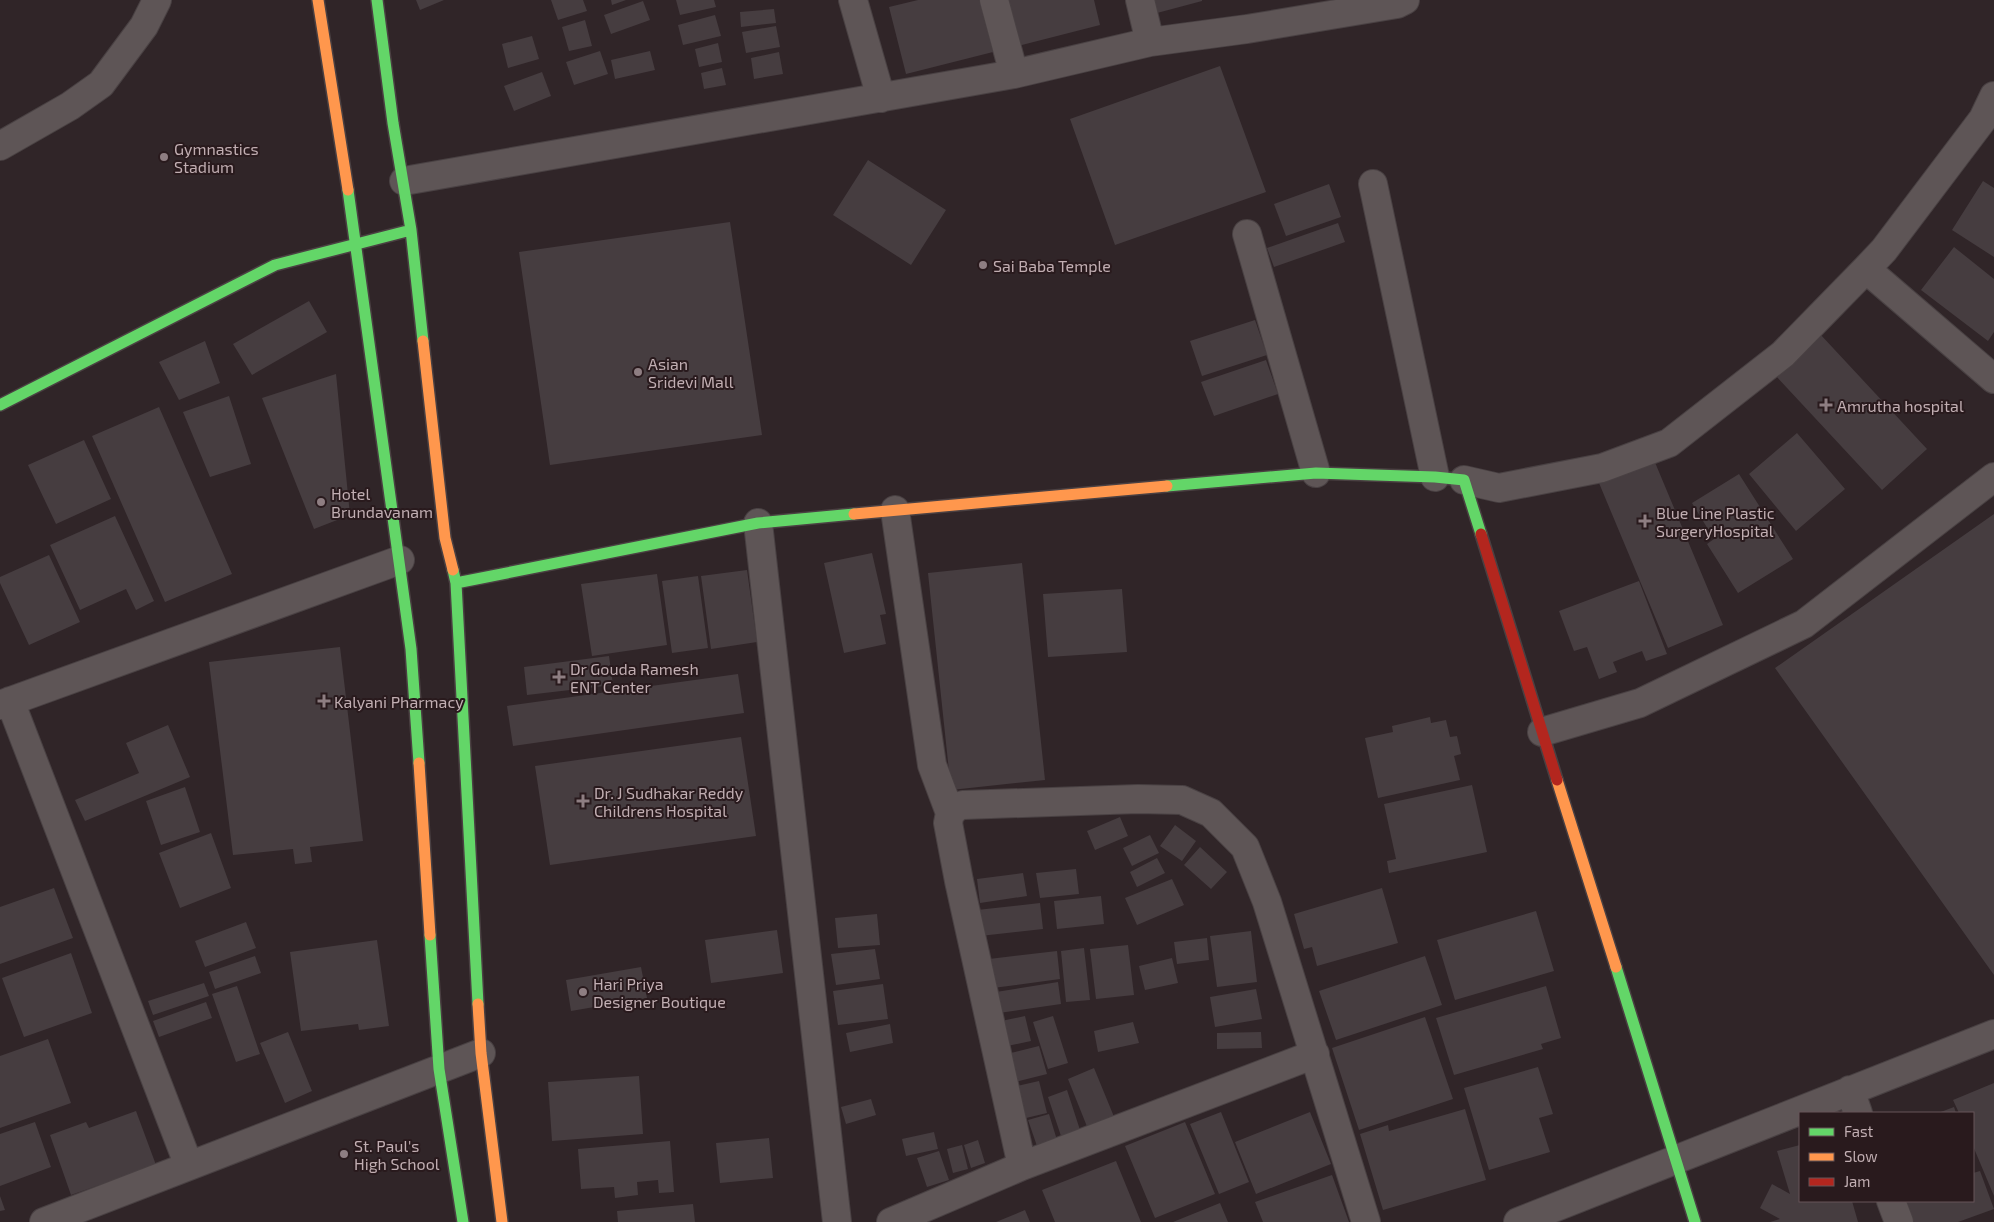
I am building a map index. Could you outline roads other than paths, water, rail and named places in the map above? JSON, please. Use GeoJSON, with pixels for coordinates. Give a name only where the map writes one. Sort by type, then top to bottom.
{"type":"FeatureCollection","features":[{"type":"Feature","properties":{"kind":"street"},"geometry":{"type":"LineString","coordinates":[[0,146],[70,106],[101,84],[144,26],[157,0]]}},
{"type":"Feature","properties":{"kind":"street"},"geometry":{"type":"LineString","coordinates":[[318,0],[344,162],[411,649],[439,1069],[463,1222]]}},
{"type":"Feature","properties":{"kind":"street"},"geometry":{"type":"LineString","coordinates":[[377,0],[393,123],[412,230],[445,538],[456,583],[481,1053],[502,1222]]}},
{"type":"Feature","properties":{"kind":"street"},"geometry":{"type":"LineString","coordinates":[[853,0],[881,98]]}},
{"type":"Feature","properties":{"kind":"street"},"geometry":{"type":"LineString","coordinates":[[994,0],[1014,74]]}},
{"type":"Feature","properties":{"kind":"street"},"geometry":{"type":"LineString","coordinates":[[1140,0],[1150,42]]}},
{"type":"Feature","properties":{"kind":"street"},"geometry":{"type":"LineString","coordinates":[[404,181],[1014,74],[1150,42],[1247,29],[1397,4],[1405,0]]}},
{"type":"Feature","properties":{"kind":"street"},"geometry":{"type":"LineString","coordinates":[[456,583],[758,523],[1316,473],[1435,477],[1464,480],[1499,488],[1602,468],[1669,443],[1784,354],[1884,250],[1983,119],[1994,96]]}},
{"type":"Feature","properties":{"kind":"street"},"geometry":{"type":"LineString","coordinates":[[1373,184],[1435,477]]}},
{"type":"Feature","properties":{"kind":"street"},"geometry":{"type":"LineString","coordinates":[[0,405],[275,265],[412,230]]}},
{"type":"Feature","properties":{"kind":"street"},"geometry":{"type":"LineString","coordinates":[[1247,234],[1316,473]]}},
{"type":"Feature","properties":{"kind":"street"},"geometry":{"type":"LineString","coordinates":[[1866,269],[1994,379]]}},
{"type":"Feature","properties":{"kind":"street"},"geometry":{"type":"LineString","coordinates":[[1542,732],[1640,703],[1804,624],[1994,477]]}},
{"type":"Feature","properties":{"kind":"street"},"geometry":{"type":"LineString","coordinates":[[1464,480],[1695,1222]]}},
{"type":"Feature","properties":{"kind":"street"},"geometry":{"type":"LineString","coordinates":[[895,510],[932,765],[950,813],[948,823],[959,881],[1022,1166]]}},
{"type":"Feature","properties":{"kind":"street"},"geometry":{"type":"LineString","coordinates":[[758,523],[837,1222]]}},
{"type":"Feature","properties":{"kind":"street"},"geometry":{"type":"LineString","coordinates":[[189,1166],[5,703],[400,560]]}},
{"type":"Feature","properties":{"kind":"street"},"geometry":{"type":"LineString","coordinates":[[950,813],[956,807],[963,805],[1138,799],[1182,800],[1211,813],[1245,847],[1267,902],[1366,1222]]}},
{"type":"Feature","properties":{"kind":"street"},"geometry":{"type":"LineString","coordinates":[[1823,1112],[1854,1102],[1994,1034]]}},
{"type":"Feature","properties":{"kind":"street"},"geometry":{"type":"LineString","coordinates":[[44,1222],[481,1053]]}},
{"type":"Feature","properties":{"kind":"street"},"geometry":{"type":"LineString","coordinates":[[891,1222],[1022,1166],[1315,1054]]}},
{"type":"Feature","properties":{"kind":"street"},"geometry":{"type":"LineString","coordinates":[[1518,1222],[1675,1159],[1799,1120]]}},
{"type":"Feature","properties":{"kind":"street"},"geometry":{"type":"LineString","coordinates":[[1891,1202],[1899,1222]]}},
{"type":"Feature","properties":{"kind":"place","name":"Gymnastics Stadium"},"geometry":{"type":"Point","coordinates":[164,157]}},
{"type":"Feature","properties":{"kind":"place","name":"Sai Baba Temple"},"geometry":{"type":"Point","coordinates":[983,265]}},
{"type":"Feature","properties":{"kind":"place","name":"Asian Sridevi Mall"},"geometry":{"type":"Point","coordinates":[638,372]}},
{"type":"Feature","properties":{"kind":"place","name":"Amrutha hospital"},"geometry":{"type":"Point","coordinates":[1826,405]}},
{"type":"Feature","properties":{"kind":"place","name":"Hotel Brundavanam"},"geometry":{"type":"Point","coordinates":[321,502]}},
{"type":"Feature","properties":{"kind":"place","name":"Blue Line Plastic SurgeryHospital"},"geometry":{"type":"Point","coordinates":[1645,521]}},
{"type":"Feature","properties":{"kind":"place","name":"Dr Gouda Ramesh ENT Center"},"geometry":{"type":"Point","coordinates":[559,677]}},
{"type":"Feature","properties":{"kind":"place","name":"Kalyani Pharmacy"},"geometry":{"type":"Point","coordinates":[324,701]}},
{"type":"Feature","properties":{"kind":"place","name":"Dr. J Sudhakar Reddy Childrens Hospital"},"geometry":{"type":"Point","coordinates":[583,801]}},
{"type":"Feature","properties":{"kind":"place","name":"Hari Priya Designer Boutique"},"geometry":{"type":"Point","coordinates":[583,992]}},
{"type":"Feature","properties":{"kind":"place","name":"St. Paul's High School"},"geometry":{"type":"Point","coordinates":[344,1154]}}]}
